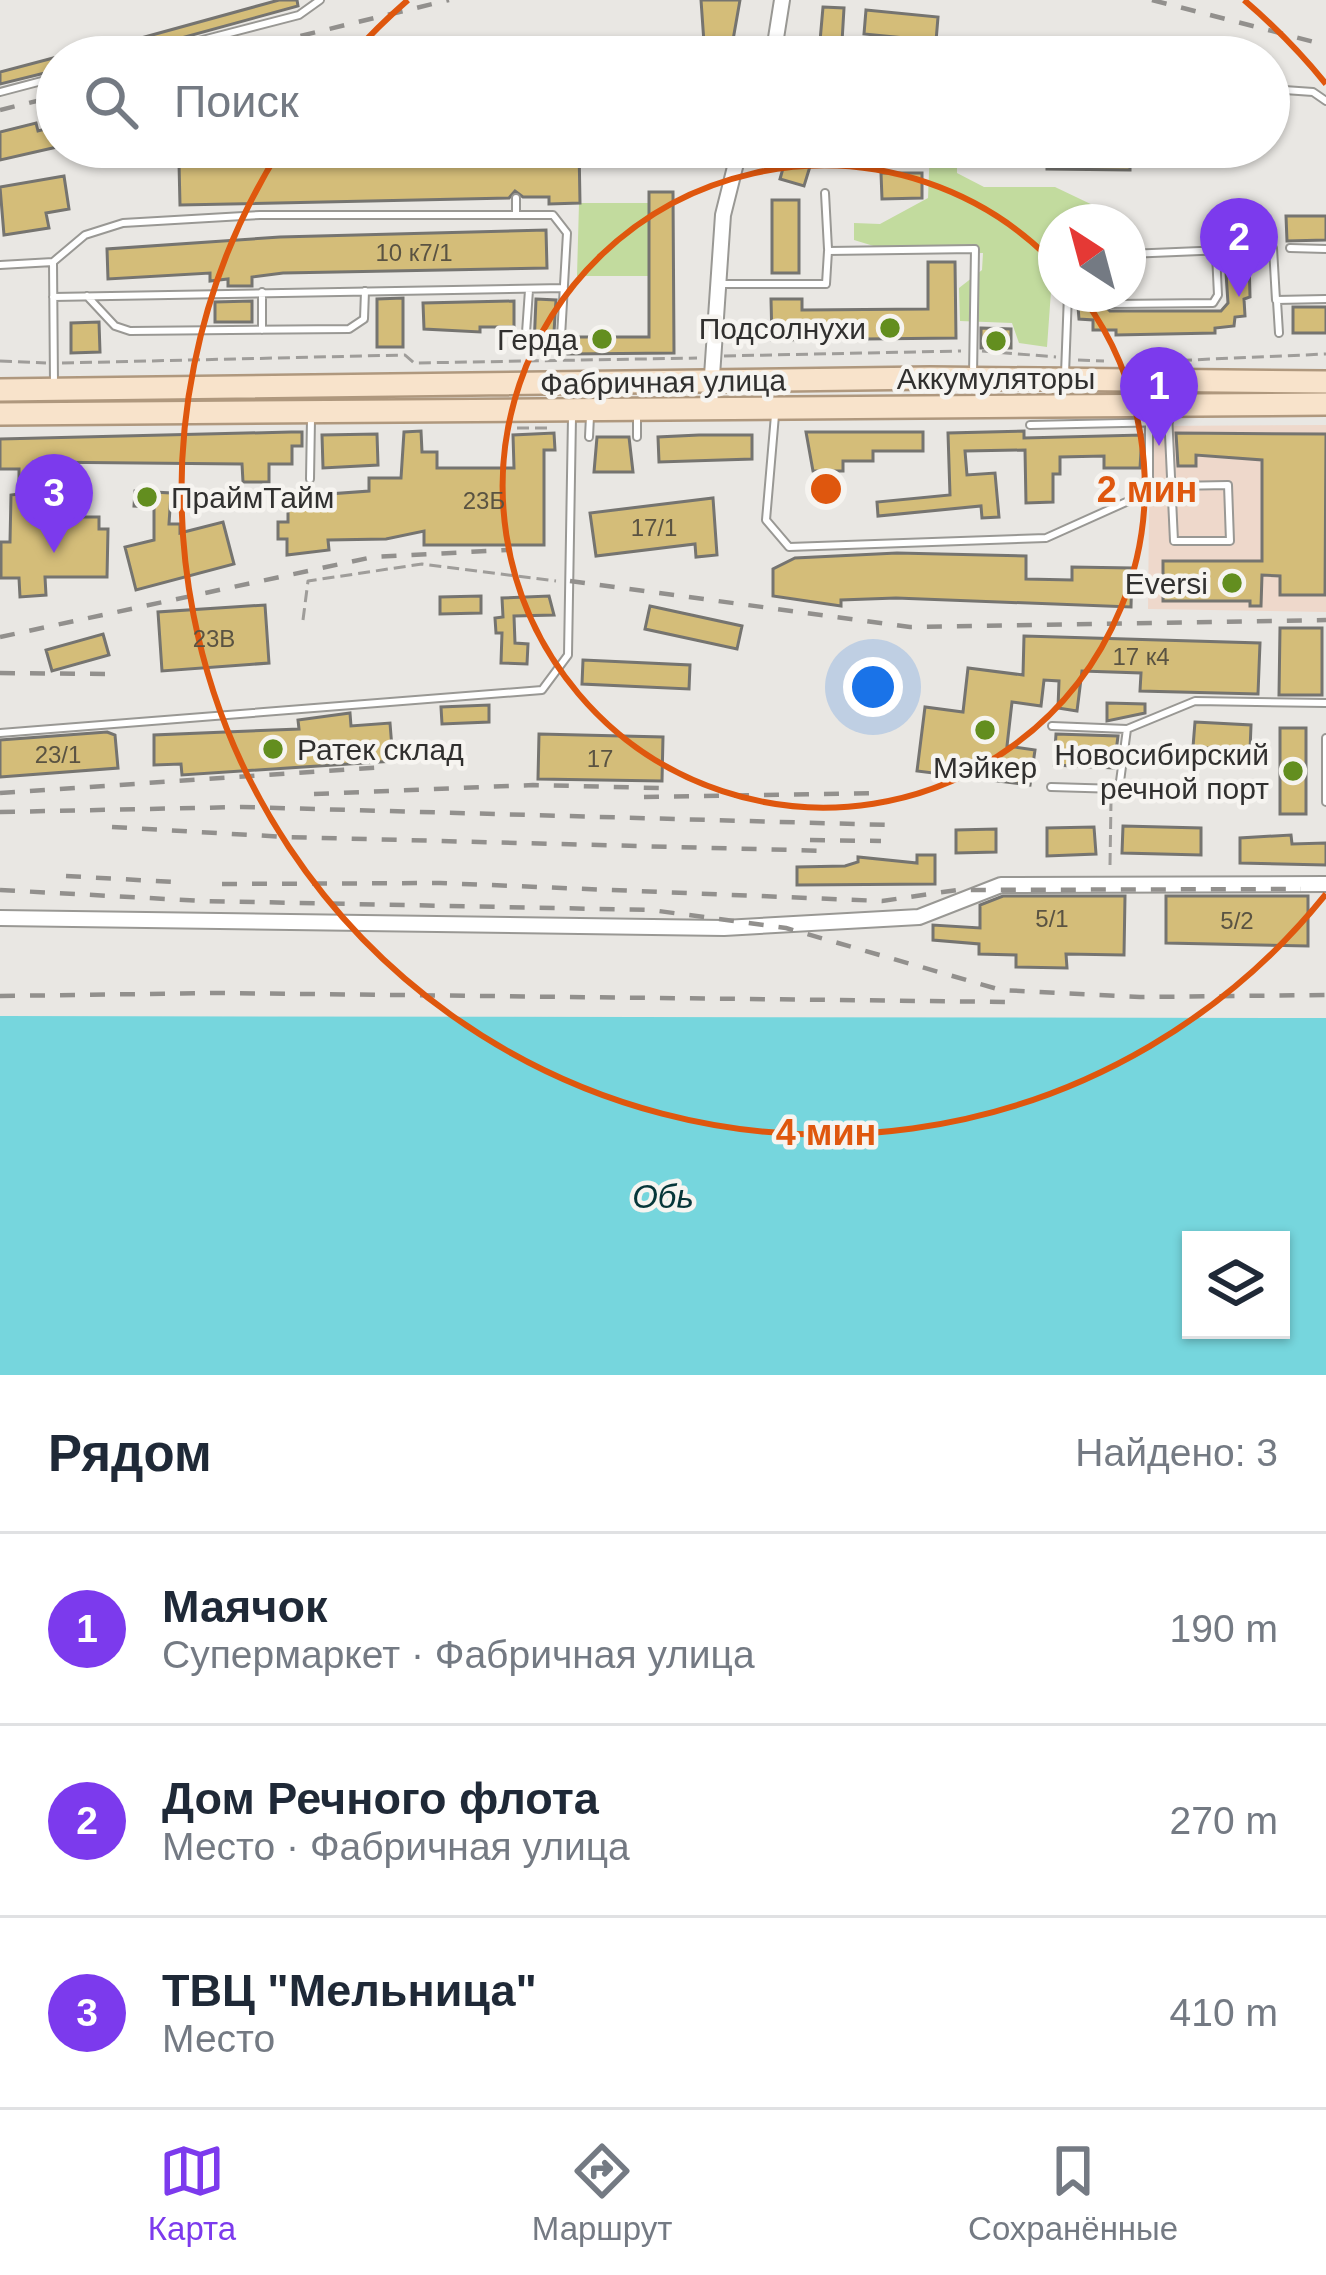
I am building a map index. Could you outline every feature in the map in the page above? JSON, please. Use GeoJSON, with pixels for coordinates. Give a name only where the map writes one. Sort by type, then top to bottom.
{"type":"FeatureCollection","features":[{"type":"Feature","properties":{"kind":"main road","name":"Фабричная улица"},"geometry":{"type":"LineString","coordinates":[[0,390],[973,378],[1067,369],[1326,382]]}},
{"type":"Feature","properties":{"kind":"main road","name":"Фабричная улица"},"geometry":{"type":"LineString","coordinates":[[0,414],[774,405],[1169,413],[1326,404]]}},
{"type":"Feature","properties":{"kind":"street"},"geometry":{"type":"LineString","coordinates":[[776,36],[782,0]]}},
{"type":"Feature","properties":{"kind":"street"},"geometry":{"type":"LineString","coordinates":[[710,406],[705,351],[723,215],[735,168]]}},
{"type":"Feature","properties":{"kind":"street"},"geometry":{"type":"LineString","coordinates":[[0,918],[724,928],[919,917],[1001,885],[1326,884]]}},
{"type":"Feature","properties":{"kind":"lane"},"geometry":{"type":"LineString","coordinates":[[219,36],[299,16],[320,0]]}},
{"type":"Feature","properties":{"kind":"lane"},"geometry":{"type":"LineString","coordinates":[[0,92],[36,83]]}},
{"type":"Feature","properties":{"kind":"lane"},"geometry":{"type":"LineString","coordinates":[[1290,90],[1313,92],[1326,101]]}},
{"type":"Feature","properties":{"kind":"lane"},"geometry":{"type":"LineString","coordinates":[[716,284],[826,284],[825,193]]}},
{"type":"Feature","properties":{"kind":"lane"},"geometry":{"type":"LineString","coordinates":[[516,197],[516,215]]}},
{"type":"Feature","properties":{"kind":"lane"},"geometry":{"type":"LineString","coordinates":[[0,265],[53,262],[85,236],[123,223],[260,215],[553,215],[566,226],[560,354]]}},
{"type":"Feature","properties":{"kind":"lane"},"geometry":{"type":"LineString","coordinates":[[1146,254],[1273,248],[1279,333]]}},
{"type":"Feature","properties":{"kind":"lane"},"geometry":{"type":"LineString","coordinates":[[1290,248],[1326,250]]}},
{"type":"Feature","properties":{"kind":"lane"},"geometry":{"type":"LineString","coordinates":[[828,250],[975,249],[973,378]]}},
{"type":"Feature","properties":{"kind":"lane"},"geometry":{"type":"LineString","coordinates":[[1146,304],[1213,303],[1219,295],[1216,253]]}},
{"type":"Feature","properties":{"kind":"lane"},"geometry":{"type":"LineString","coordinates":[[53,262],[54,389]]}},
{"type":"Feature","properties":{"kind":"lane"},"geometry":{"type":"LineString","coordinates":[[53,297],[564,288]]}},
{"type":"Feature","properties":{"kind":"lane"},"geometry":{"type":"LineString","coordinates":[[525,346],[529,289]]}},
{"type":"Feature","properties":{"kind":"lane"},"geometry":{"type":"LineString","coordinates":[[87,296],[115,326],[130,332],[262,330],[355,327],[365,314],[365,291]]}},
{"type":"Feature","properties":{"kind":"lane"},"geometry":{"type":"LineString","coordinates":[[262,292],[262,330]]}},
{"type":"Feature","properties":{"kind":"lane"},"geometry":{"type":"LineString","coordinates":[[1276,300],[1326,299]]}},
{"type":"Feature","properties":{"kind":"lane"},"geometry":{"type":"LineString","coordinates":[[1067,369],[1068,312]]}},
{"type":"Feature","properties":{"kind":"lane"},"geometry":{"type":"LineString","coordinates":[[774,405],[766,520],[789,547],[1046,538],[1144,494],[1148,422]]}},
{"type":"Feature","properties":{"kind":"lane"},"geometry":{"type":"LineString","coordinates":[[637,406],[638,436]]}},
{"type":"Feature","properties":{"kind":"lane"},"geometry":{"type":"LineString","coordinates":[[581,407],[589,436]]}},
{"type":"Feature","properties":{"kind":"lane"},"geometry":{"type":"LineString","coordinates":[[0,733],[542,690],[568,655],[581,407]]}},
{"type":"Feature","properties":{"kind":"lane"},"geometry":{"type":"LineString","coordinates":[[1030,425],[1148,422],[1169,413],[1174,541],[1230,541],[1228,485],[1173,486]]}},
{"type":"Feature","properties":{"kind":"lane"},"geometry":{"type":"LineString","coordinates":[[310,479],[311,419]]}},
{"type":"Feature","properties":{"kind":"lane"},"geometry":{"type":"LineString","coordinates":[[1052,726],[1127,729],[1195,701],[1326,703]]}},
{"type":"Feature","properties":{"kind":"lane"},"geometry":{"type":"LineString","coordinates":[[1051,787],[1119,789],[1127,729]]}},
{"type":"Feature","properties":{"kind":"lane"},"geometry":{"type":"LineString","coordinates":[[1326,738],[1326,802]]}},
{"type":"Feature","properties":{"kind":"path"},"geometry":{"type":"LineString","coordinates":[[1280,344],[1288,354]]}},
{"type":"Feature","properties":{"kind":"path"},"geometry":{"type":"LineString","coordinates":[[0,362],[405,356],[414,363],[685,360],[705,351],[974,350],[1067,369],[1106,361]]}},
{"type":"Feature","properties":{"kind":"path"},"geometry":{"type":"LineString","coordinates":[[685,360],[705,351]]}},
{"type":"Feature","properties":{"kind":"path"},"geometry":{"type":"LineString","coordinates":[[86,353],[86,364]]}},
{"type":"Feature","properties":{"kind":"path"},"geometry":{"type":"LineString","coordinates":[[1124,362],[1326,353]]}},
{"type":"Feature","properties":{"kind":"path"},"geometry":{"type":"LineString","coordinates":[[303,620],[308,581],[422,564],[570,581]]}},
{"type":"Feature","properties":{"kind":"path"},"geometry":{"type":"LineString","coordinates":[[1111,795],[1111,866]]}},
{"type":"Feature","properties":{"kind":"shaded area"},"geometry":{"type":"Polygon","coordinates":[[[1326,425],[1326,612],[1148,609],[1150,426],[1326,425]]]}},
{"type":"Feature","properties":{"kind":"green space"},"geometry":{"type":"Polygon","coordinates":[[[929,168],[957,168],[957,173],[984,187],[1055,187],[1091,204],[1038,204],[1038,312],[1050,312],[1047,347],[1019,343],[1012,323],[960,321],[959,288],[982,270],[983,253],[900,254],[854,240],[854,223],[880,224],[928,198],[929,168]]]}},
{"type":"Feature","properties":{"kind":"green space"},"geometry":{"type":"Polygon","coordinates":[[[579,203],[649,203],[649,276],[577,276],[579,203]]]}},
{"type":"Feature","properties":{"kind":"water","name":"Обь"},"geometry":{"type":"Polygon","coordinates":[[[0,1016],[1326,1018],[1326,1375],[0,1375],[0,1016]]]}},
{"type":"Feature","properties":{"kind":"building"},"geometry":{"type":"Polygon","coordinates":[[[279,0],[297,0],[298,6],[189,36],[148,36],[279,0]]]}},
{"type":"Feature","properties":{"kind":"building"},"geometry":{"type":"Polygon","coordinates":[[[701,0],[740,0],[734,36],[704,36],[701,0]]]}},
{"type":"Feature","properties":{"kind":"building"},"geometry":{"type":"Polygon","coordinates":[[[823,7],[844,8],[842,36],[820,36],[823,7]]]}},
{"type":"Feature","properties":{"kind":"building"},"geometry":{"type":"Polygon","coordinates":[[[866,10],[938,17],[936,36],[864,34],[866,10]]]}},
{"type":"Feature","properties":{"kind":"building"},"geometry":{"type":"Polygon","coordinates":[[[36,63],[36,75],[0,84],[0,72],[36,63]]]}},
{"type":"Feature","properties":{"kind":"building"},"geometry":{"type":"Polygon","coordinates":[[[36,123],[36,152],[0,160],[0,132],[36,123]]]}},
{"type":"Feature","properties":{"kind":"building"},"geometry":{"type":"Polygon","coordinates":[[[179,168],[579,168],[580,203],[549,204],[549,197],[523,197],[515,191],[509,198],[180,205],[179,168]]]}},
{"type":"Feature","properties":{"kind":"building"},"geometry":{"type":"Polygon","coordinates":[[[783,168],[810,168],[804,186],[780,179],[783,168]]]}},
{"type":"Feature","properties":{"kind":"building"},"geometry":{"type":"Polygon","coordinates":[[[1130,168],[1130,170],[1047,169],[1130,168]]]}},
{"type":"Feature","properties":{"kind":"building"},"geometry":{"type":"Polygon","coordinates":[[[881,173],[922,173],[922,198],[882,199],[881,173]]]}},
{"type":"Feature","properties":{"kind":"building"},"geometry":{"type":"Polygon","coordinates":[[[64,176],[69,209],[46,213],[49,228],[4,235],[0,187],[64,176]]]}},
{"type":"Feature","properties":{"kind":"building"},"geometry":{"type":"Polygon","coordinates":[[[649,192],[673,192],[674,353],[568,354],[568,337],[649,337],[649,192]]]}},
{"type":"Feature","properties":{"kind":"building"},"geometry":{"type":"Polygon","coordinates":[[[772,200],[799,200],[799,273],[772,273],[772,200]]]}},
{"type":"Feature","properties":{"kind":"building"},"geometry":{"type":"Polygon","coordinates":[[[1286,216],[1326,216],[1326,240],[1287,241],[1286,216]]]}},
{"type":"Feature","properties":{"kind":"building"},"geometry":{"type":"Polygon","coordinates":[[[546,230],[547,268],[283,273],[252,277],[252,286],[228,286],[228,279],[210,281],[210,273],[108,279],[107,249],[280,237],[546,230]]]}},
{"type":"Feature","properties":{"kind":"building"},"geometry":{"type":"Polygon","coordinates":[[[1225,258],[1249,258],[1250,297],[1244,299],[1245,316],[1235,317],[1234,326],[1215,328],[1215,333],[1116,335],[1116,330],[1093,330],[1093,320],[1079,319],[1078,312],[1221,311],[1228,303],[1225,258]]]}},
{"type":"Feature","properties":{"kind":"building"},"geometry":{"type":"Polygon","coordinates":[[[928,262],[955,262],[956,338],[772,340],[771,299],[802,299],[802,310],[928,309],[928,262]]]}},
{"type":"Feature","properties":{"kind":"building"},"geometry":{"type":"Polygon","coordinates":[[[403,298],[403,347],[377,347],[377,299],[403,298]]]}},
{"type":"Feature","properties":{"kind":"building"},"geometry":{"type":"Polygon","coordinates":[[[536,299],[556,300],[553,348],[534,347],[536,299]]]}},
{"type":"Feature","properties":{"kind":"building"},"geometry":{"type":"Polygon","coordinates":[[[252,301],[252,322],[215,322],[215,302],[252,301]]]}},
{"type":"Feature","properties":{"kind":"building"},"geometry":{"type":"Polygon","coordinates":[[[514,301],[514,327],[480,327],[480,332],[424,329],[423,303],[514,301]]]}},
{"type":"Feature","properties":{"kind":"building"},"geometry":{"type":"Polygon","coordinates":[[[1293,307],[1326,307],[1326,333],[1293,333],[1293,307]]]}},
{"type":"Feature","properties":{"kind":"building"},"geometry":{"type":"Polygon","coordinates":[[[99,322],[100,352],[71,353],[71,323],[99,322]]]}},
{"type":"Feature","properties":{"kind":"building"},"geometry":{"type":"Polygon","coordinates":[[[981,328],[1011,329],[1011,348],[981,348],[981,328]]]}},
{"type":"Feature","properties":{"kind":"building"},"geometry":{"type":"Polygon","coordinates":[[[421,431],[422,452],[437,452],[437,468],[514,468],[513,435],[554,433],[555,450],[544,450],[544,545],[424,545],[424,531],[386,539],[328,540],[329,550],[287,555],[287,539],[278,539],[278,522],[288,522],[288,497],[369,491],[369,478],[401,478],[404,432],[421,431]]]}},
{"type":"Feature","properties":{"kind":"building"},"geometry":{"type":"Polygon","coordinates":[[[1024,431],[1024,438],[1142,435],[1140,468],[1104,468],[1104,456],[1060,457],[1060,474],[1053,474],[1053,502],[1026,503],[1025,450],[965,451],[967,475],[995,473],[999,517],[982,518],[981,506],[878,516],[877,502],[950,495],[948,433],[1024,431]]]}},
{"type":"Feature","properties":{"kind":"building"},"geometry":{"type":"Polygon","coordinates":[[[302,432],[302,446],[292,446],[292,464],[269,464],[269,482],[243,482],[242,464],[34,462],[35,517],[99,517],[99,529],[108,529],[107,577],[45,577],[46,595],[20,597],[19,578],[1,578],[1,542],[10,542],[11,495],[19,494],[19,469],[0,469],[0,439],[302,432]]]}},
{"type":"Feature","properties":{"kind":"building"},"geometry":{"type":"Polygon","coordinates":[[[806,432],[923,432],[923,451],[873,451],[873,461],[843,461],[843,471],[813,471],[806,432]]]}},
{"type":"Feature","properties":{"kind":"building"},"geometry":{"type":"Polygon","coordinates":[[[1176,433],[1326,434],[1325,595],[1280,595],[1280,576],[1262,575],[1261,606],[1250,606],[1250,601],[1163,601],[1163,561],[1262,561],[1262,460],[1196,455],[1196,466],[1178,466],[1176,433]]]}},
{"type":"Feature","properties":{"kind":"building"},"geometry":{"type":"Polygon","coordinates":[[[377,434],[378,465],[323,468],[322,435],[377,434]]]}},
{"type":"Feature","properties":{"kind":"building"},"geometry":{"type":"Polygon","coordinates":[[[752,435],[752,459],[659,462],[658,437],[752,435]]]}},
{"type":"Feature","properties":{"kind":"building"},"geometry":{"type":"Polygon","coordinates":[[[597,437],[629,437],[633,472],[594,472],[597,437]]]}},
{"type":"Feature","properties":{"kind":"building"},"geometry":{"type":"Polygon","coordinates":[[[135,491],[171,493],[169,524],[180,524],[180,533],[223,522],[234,564],[136,590],[125,547],[154,540],[154,507],[134,506],[135,491]]]}},
{"type":"Feature","properties":{"kind":"building"},"geometry":{"type":"Polygon","coordinates":[[[713,498],[717,555],[696,557],[695,544],[596,556],[590,513],[713,498]]]}},
{"type":"Feature","properties":{"kind":"building"},"geometry":{"type":"Polygon","coordinates":[[[897,553],[1026,556],[1026,579],[1072,580],[1072,567],[1132,568],[1131,607],[896,598],[841,600],[841,606],[773,596],[773,569],[795,558],[897,553]]]}},
{"type":"Feature","properties":{"kind":"building"},"geometry":{"type":"Polygon","coordinates":[[[481,596],[481,613],[440,614],[440,597],[481,596]]]}},
{"type":"Feature","properties":{"kind":"building"},"geometry":{"type":"Polygon","coordinates":[[[549,596],[554,615],[514,616],[515,643],[528,644],[527,664],[501,663],[502,633],[496,633],[495,618],[503,617],[502,598],[549,596]]]}},
{"type":"Feature","properties":{"kind":"building"},"geometry":{"type":"Polygon","coordinates":[[[265,605],[269,663],[162,671],[158,612],[265,605]]]}},
{"type":"Feature","properties":{"kind":"building"},"geometry":{"type":"Polygon","coordinates":[[[650,606],[742,626],[737,649],[645,629],[650,606]]]}},
{"type":"Feature","properties":{"kind":"building"},"geometry":{"type":"Polygon","coordinates":[[[1280,628],[1322,628],[1322,695],[1279,695],[1280,628]]]}},
{"type":"Feature","properties":{"kind":"building"},"geometry":{"type":"Polygon","coordinates":[[[103,634],[109,655],[52,671],[46,650],[103,634]]]}},
{"type":"Feature","properties":{"kind":"building"},"geometry":{"type":"Polygon","coordinates":[[[1024,636],[1260,643],[1258,694],[1140,691],[1141,673],[1082,671],[1077,711],[1058,708],[1059,681],[1044,680],[1041,706],[1012,702],[1007,746],[1035,750],[1030,785],[917,771],[925,707],[963,712],[968,668],[1023,675],[1024,636]]]}},
{"type":"Feature","properties":{"kind":"building"},"geometry":{"type":"Polygon","coordinates":[[[583,660],[690,665],[689,689],[582,684],[583,660]]]}},
{"type":"Feature","properties":{"kind":"building"},"geometry":{"type":"Polygon","coordinates":[[[1107,703],[1145,704],[1145,713],[1107,721],[1107,703]]]}},
{"type":"Feature","properties":{"kind":"building"},"geometry":{"type":"Polygon","coordinates":[[[489,705],[489,722],[442,724],[441,707],[489,705]]]}},
{"type":"Feature","properties":{"kind":"building","name":"Ратек склад"},"geometry":{"type":"Polygon","coordinates":[[[350,713],[351,726],[390,723],[393,761],[182,775],[181,764],[154,765],[154,735],[299,729],[298,720],[350,713]]]}},
{"type":"Feature","properties":{"kind":"building"},"geometry":{"type":"Polygon","coordinates":[[[1195,722],[1251,725],[1250,751],[1193,747],[1195,722]]]}},
{"type":"Feature","properties":{"kind":"building","name":"Новосибирский речной порт"},"geometry":{"type":"Polygon","coordinates":[[[1280,728],[1306,728],[1306,814],[1280,814],[1280,728]]]}},
{"type":"Feature","properties":{"kind":"building"},"geometry":{"type":"Polygon","coordinates":[[[539,734],[663,737],[662,781],[538,779],[539,734]]]}},
{"type":"Feature","properties":{"kind":"building"},"geometry":{"type":"Polygon","coordinates":[[[1056,734],[1118,736],[1114,768],[1054,765],[1056,734]]]}},
{"type":"Feature","properties":{"kind":"building"},"geometry":{"type":"Polygon","coordinates":[[[115,735],[118,768],[0,777],[0,740],[115,735]]]}},
{"type":"Feature","properties":{"kind":"building"},"geometry":{"type":"Polygon","coordinates":[[[1123,826],[1201,828],[1201,855],[1122,853],[1123,826]]]}},
{"type":"Feature","properties":{"kind":"building"},"geometry":{"type":"Polygon","coordinates":[[[1094,827],[1096,854],[1047,856],[1047,828],[1094,827]]]}},
{"type":"Feature","properties":{"kind":"building"},"geometry":{"type":"Polygon","coordinates":[[[996,829],[996,852],[956,853],[956,830],[996,829]]]}},
{"type":"Feature","properties":{"kind":"building"},"geometry":{"type":"Polygon","coordinates":[[[1291,835],[1292,844],[1326,843],[1326,865],[1240,863],[1240,838],[1291,835]]]}},
{"type":"Feature","properties":{"kind":"building"},"geometry":{"type":"Polygon","coordinates":[[[917,855],[935,855],[935,884],[797,885],[797,867],[845,866],[858,862],[858,857],[917,863],[917,855]]]}},
{"type":"Feature","properties":{"kind":"building"},"geometry":{"type":"Polygon","coordinates":[[[1003,896],[1125,896],[1124,955],[1066,954],[1067,968],[1016,967],[1016,955],[979,954],[979,944],[933,940],[933,925],[980,928],[980,905],[1003,896]]]}},
{"type":"Feature","properties":{"kind":"building"},"geometry":{"type":"Polygon","coordinates":[[[1166,896],[1308,896],[1308,946],[1166,943],[1166,896]]]}},
{"type":"Feature","properties":{"kind":"railway"},"geometry":{"type":"LineString","coordinates":[[300,36],[449,0]]}},
{"type":"Feature","properties":{"kind":"railway"},"geometry":{"type":"LineString","coordinates":[[1152,0],[1326,45]]}},
{"type":"Feature","properties":{"kind":"railway"},"geometry":{"type":"LineString","coordinates":[[0,110],[36,101]]}},
{"type":"Feature","properties":{"kind":"railway"},"geometry":{"type":"LineString","coordinates":[[0,637],[373,557],[507,550]]}},
{"type":"Feature","properties":{"kind":"railway"},"geometry":{"type":"LineString","coordinates":[[570,581],[910,627],[1326,620]]}},
{"type":"Feature","properties":{"kind":"railway"},"geometry":{"type":"LineString","coordinates":[[0,673],[113,674]]}},
{"type":"Feature","properties":{"kind":"railway"},"geometry":{"type":"LineString","coordinates":[[0,793],[384,767]]}},
{"type":"Feature","properties":{"kind":"railway"},"geometry":{"type":"LineString","coordinates":[[314,794],[533,785],[659,788]]}},
{"type":"Feature","properties":{"kind":"railway"},"geometry":{"type":"LineString","coordinates":[[644,797],[878,793]]}},
{"type":"Feature","properties":{"kind":"railway"},"geometry":{"type":"LineString","coordinates":[[0,812],[242,807],[892,825]]}},
{"type":"Feature","properties":{"kind":"railway"},"geometry":{"type":"LineString","coordinates":[[112,827],[286,837],[831,851]]}},
{"type":"Feature","properties":{"kind":"railway"},"geometry":{"type":"LineString","coordinates":[[810,840],[881,841]]}},
{"type":"Feature","properties":{"kind":"railway"},"geometry":{"type":"LineString","coordinates":[[66,876],[174,882]]}},
{"type":"Feature","properties":{"kind":"railway"},"geometry":{"type":"LineString","coordinates":[[222,884],[440,883],[882,901],[957,890],[1301,889]]}},
{"type":"Feature","properties":{"kind":"railway"},"geometry":{"type":"LineString","coordinates":[[0,890],[203,901],[651,910],[786,928],[1001,990],[1140,997],[1326,995]]}},
{"type":"Feature","properties":{"kind":"railway"},"geometry":{"type":"LineString","coordinates":[[0,996],[219,993],[1014,1002]]}},
{"type":"Feature","properties":{"kind":"place","name":"Дом Речного флота"},"geometry":{"type":"Point","coordinates":[1239,297]}},
{"type":"Feature","properties":{"kind":"place","name":"Подсолнухи"},"geometry":{"type":"Point","coordinates":[890,328]}},
{"type":"Feature","properties":{"kind":"place","name":"Герда"},"geometry":{"type":"Point","coordinates":[602,339]}},
{"type":"Feature","properties":{"kind":"place","name":"Аккумуляторы"},"geometry":{"type":"Point","coordinates":[996,341]}},
{"type":"Feature","properties":{"kind":"place","name":"Маячок"},"geometry":{"type":"Point","coordinates":[1159,446]}},
{"type":"Feature","properties":{"kind":"place","name":"ПраймТайм"},"geometry":{"type":"Point","coordinates":[147,497]}},
{"type":"Feature","properties":{"kind":"place","name":"ТВЦ \"Мельница\""},"geometry":{"type":"Point","coordinates":[54,553]}},
{"type":"Feature","properties":{"kind":"place","name":"Eversi"},"geometry":{"type":"Point","coordinates":[1232,583]}},
{"type":"Feature","properties":{"kind":"place","name":"Мэйкер"},"geometry":{"type":"Point","coordinates":[985,730]}},
{"type":"Feature","properties":{"kind":"place","name":"Ратек склад"},"geometry":{"type":"Point","coordinates":[273,749]}},
{"type":"Feature","properties":{"kind":"place","name":"Новосибирский речной порт"},"geometry":{"type":"Point","coordinates":[1293,771]}}]}
